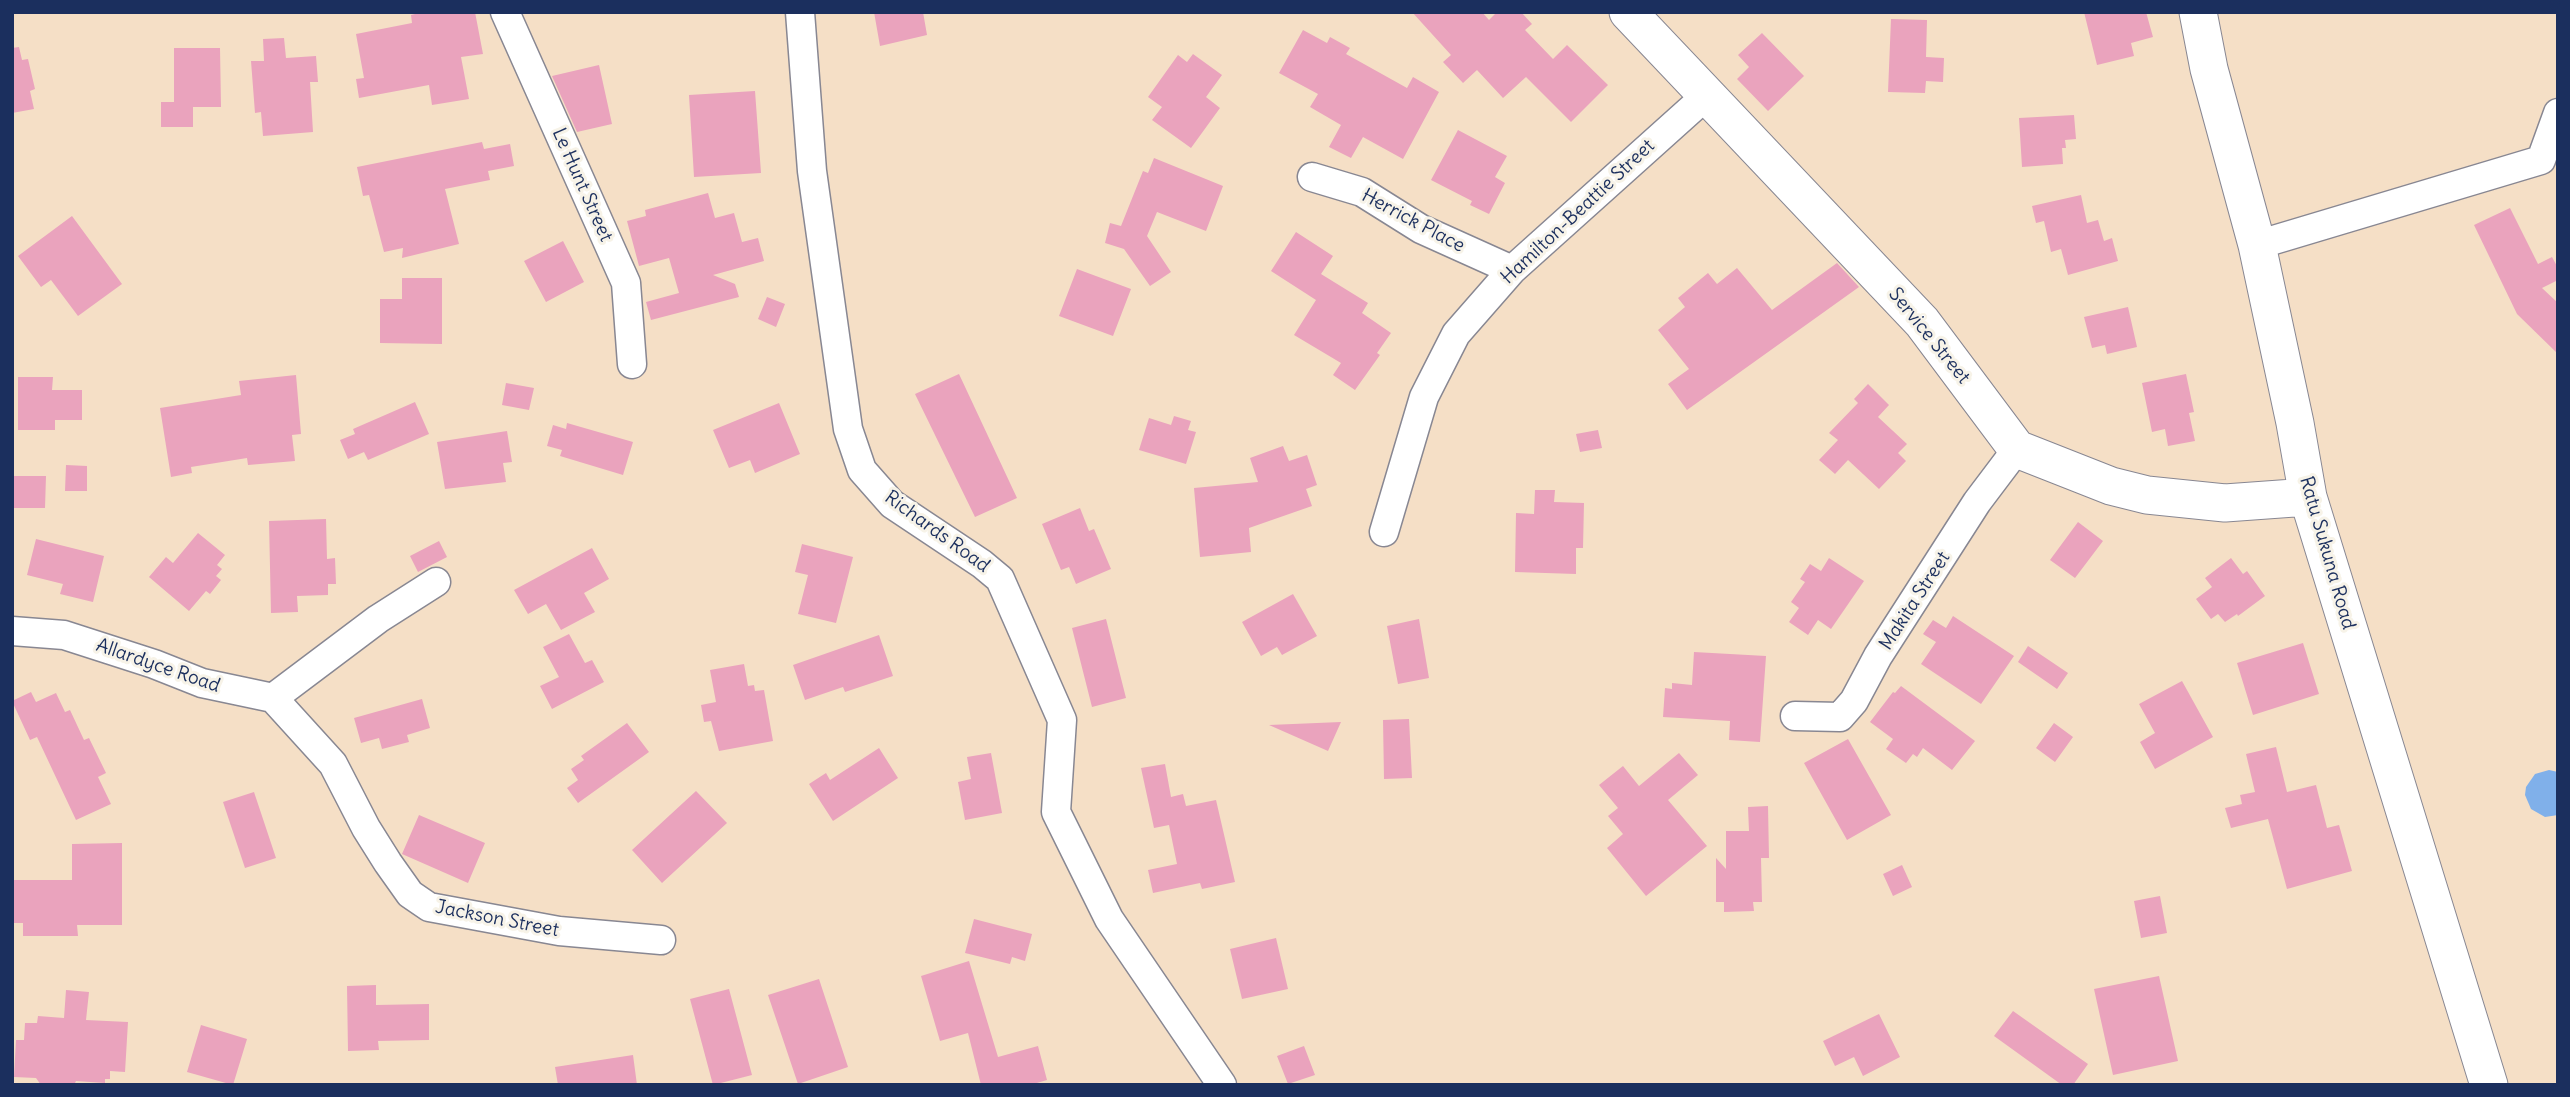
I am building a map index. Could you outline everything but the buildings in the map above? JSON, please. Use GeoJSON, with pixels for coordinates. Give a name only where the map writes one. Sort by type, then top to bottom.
{"type":"FeatureCollection","features":[{"type":"Feature","properties":{"kind":"main road","name":"Service Street"},"geometry":{"type":"LineString","coordinates":[[1628,12],[1922,322],[2017,449]]}},
{"type":"Feature","properties":{"kind":"main road","name":"Ratu Sukuna Road"},"geometry":{"type":"LineString","coordinates":[[2198,12],[2209,69],[2257,245],[2308,497],[2489,1085]]}},
{"type":"Feature","properties":{"kind":"main road"},"geometry":{"type":"LineString","coordinates":[[2017,449],[2111,486],[2147,495],[2225,503],[2308,497]]}},
{"type":"Feature","properties":{"kind":"street","name":"Le Hunt Street"},"geometry":{"type":"LineString","coordinates":[[505,12],[626,283],[632,364]]}},
{"type":"Feature","properties":{"kind":"street","name":"Richards Road"},"geometry":{"type":"LineString","coordinates":[[800,12],[812,171],[848,429],[862,470],[892,503],[1000,579],[1062,720],[1056,812],[1109,919],[1222,1085]]}},
{"type":"Feature","properties":{"kind":"street","name":"Hamilton-Beattie Street"},"geometry":{"type":"LineString","coordinates":[[1384,533],[1424,397],[1456,334],[1512,270],[1707,95]]}},
{"type":"Feature","properties":{"kind":"street"},"geometry":{"type":"LineString","coordinates":[[2257,245],[2541,160],[2558,113]]}},
{"type":"Feature","properties":{"kind":"street","name":"Herrick Place"},"geometry":{"type":"LineString","coordinates":[[1312,177],[1362,192],[1421,229],[1512,270]]}},
{"type":"Feature","properties":{"kind":"street","name":"Makita Street"},"geometry":{"type":"LineString","coordinates":[[1795,716],[1840,717],[1854,701],[1878,656],[1977,502],[2017,449]]}},
{"type":"Feature","properties":{"kind":"street"},"geometry":{"type":"LineString","coordinates":[[273,698],[378,619],[436,582]]}},
{"type":"Feature","properties":{"kind":"street","name":"Allardyce Road"},"geometry":{"type":"LineString","coordinates":[[12,631],[64,635],[154,664],[202,683],[273,698]]}},
{"type":"Feature","properties":{"kind":"street","name":"Jackson Street"},"geometry":{"type":"LineString","coordinates":[[273,698],[333,764],[366,828],[388,863],[410,894],[429,907],[559,931],[661,940]]}},
{"type":"Feature","properties":{"kind":"water"},"geometry":{"type":"Polygon","coordinates":[[[2549,770],[2558,772],[2558,815],[2545,817],[2531,809],[2525,795],[2526,787],[2535,774],[2549,770]]]}}]}
